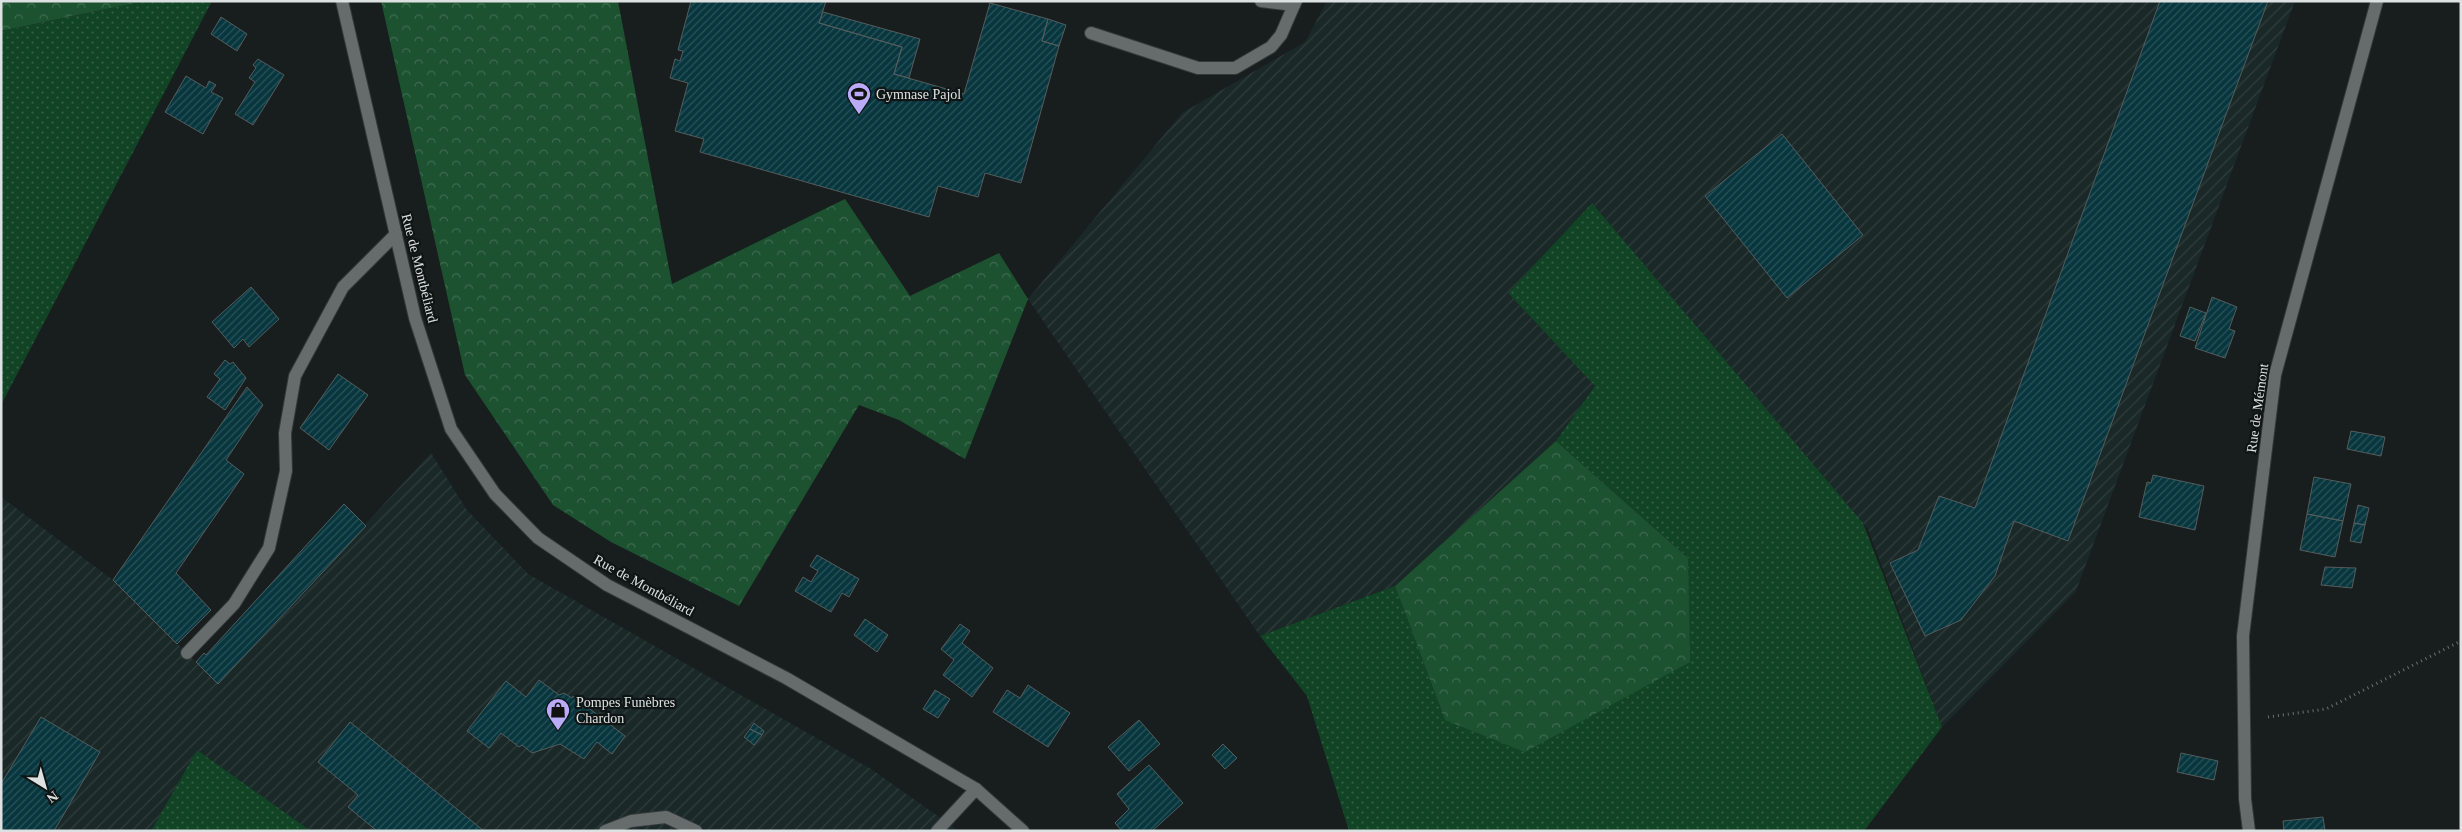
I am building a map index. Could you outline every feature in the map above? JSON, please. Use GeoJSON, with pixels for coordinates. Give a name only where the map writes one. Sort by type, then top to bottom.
{"type":"FeatureCollection","features":[{"type":"Feature","properties":{"kind":"street"},"geometry":{"type":"LineString","coordinates":[[1091,33],[1198,68],[1235,68],[1271,47],[1281,35],[1295,3],[1261,1]]}},
{"type":"Feature","properties":{"kind":"street","name":"Rue de Mémont"},"geometry":{"type":"LineString","coordinates":[[2249,831],[2245,799],[2243,636],[2275,375],[2377,1]]}},
{"type":"Feature","properties":{"kind":"street","name":"Rue de Montbéliard"},"geometry":{"type":"LineString","coordinates":[[343,4],[416,318],[450,429],[495,494],[538,538],[607,585],[786,678],[976,789],[1023,831]]}},
{"type":"Feature","properties":{"kind":"street"},"geometry":{"type":"LineString","coordinates":[[187,653],[234,604],[269,548],[286,471],[285,432],[294,376],[343,286],[396,234]]}},
{"type":"Feature","properties":{"kind":"street"},"geometry":{"type":"LineString","coordinates":[[937,831],[976,789]]}},
{"type":"Feature","properties":{"kind":"street"},"geometry":{"type":"LineString","coordinates":[[605,831],[631,822],[666,817],[696,831]]}},
{"type":"Feature","properties":{"kind":"path"},"geometry":{"type":"LineString","coordinates":[[2244,720],[2326,709],[2461,640]]}},
{"type":"Feature","properties":{"kind":"shaded area"},"geometry":{"type":"Polygon","coordinates":[[[1327,1],[2295,1],[2076,591],[1942,727],[1868,529],[1592,203],[1508,293],[1595,386],[1556,441],[1395,586],[1260,636],[1028,299],[1182,113],[1305,42],[1327,1]]]}},
{"type":"Feature","properties":{"kind":"shaded area"},"geometry":{"type":"Polygon","coordinates":[[[431,453],[467,510],[528,574],[871,769],[959,831],[311,831],[197,750],[151,831],[1,831],[1,497],[113,580],[218,684],[431,453]]]}},
{"type":"Feature","properties":{"kind":"green space"},"geometry":{"type":"Polygon","coordinates":[[[1,1],[145,1],[1,31],[1,1]]]}},
{"type":"Feature","properties":{"kind":"green space"},"geometry":{"type":"Polygon","coordinates":[[[145,1],[212,1],[1,405],[1,31],[145,1]]]}},
{"type":"Feature","properties":{"kind":"green space"},"geometry":{"type":"Polygon","coordinates":[[[381,1],[618,1],[672,284],[845,199],[910,296],[999,253],[1028,299],[965,459],[899,420],[859,405],[739,606],[611,542],[553,505],[465,375],[381,1]]]}},
{"type":"Feature","properties":{"kind":"green space"},"geometry":{"type":"Polygon","coordinates":[[[1592,203],[1863,523],[1942,727],[1864,831],[1349,831],[1307,696],[1260,636],[1395,586],[1445,720],[1688,558],[1556,441],[1595,386],[1508,293],[1592,203]]]}},
{"type":"Feature","properties":{"kind":"green space"},"geometry":{"type":"Polygon","coordinates":[[[1556,441],[1688,558],[1690,662],[1525,752],[1445,720],[1395,586],[1556,441]]]}},
{"type":"Feature","properties":{"kind":"green space"},"geometry":{"type":"Polygon","coordinates":[[[197,750],[311,831],[151,831],[197,750]]]}},
{"type":"Feature","properties":{"kind":"building","name":"Gymnase Pajol"},"geometry":{"type":"Polygon","coordinates":[[[691,1],[826,1],[819,23],[902,47],[894,74],[964,94],[990,3],[1048,19],[1042,41],[1059,46],[1021,183],[985,173],[978,197],[938,186],[929,217],[700,152],[704,139],[675,131],[688,83],[670,78],[675,59],[680,61],[683,51],[678,50],[691,1]]]}},
{"type":"Feature","properties":{"kind":"building"},"geometry":{"type":"Polygon","coordinates":[[[2160,1],[2268,1],[2068,541],[2014,521],[1995,576],[1961,620],[1925,636],[1890,563],[1918,550],[1939,496],[1975,508],[2160,1]]]}},
{"type":"Feature","properties":{"kind":"building"},"geometry":{"type":"Polygon","coordinates":[[[823,12],[920,39],[909,78],[894,74],[902,47],[819,23],[823,12]]]}},
{"type":"Feature","properties":{"kind":"building"},"geometry":{"type":"Polygon","coordinates":[[[221,17],[247,34],[237,51],[211,34],[221,17]]]}},
{"type":"Feature","properties":{"kind":"building"},"geometry":{"type":"Polygon","coordinates":[[[1048,19],[1066,25],[1059,46],[1042,41],[1048,19]]]}},
{"type":"Feature","properties":{"kind":"building"},"geometry":{"type":"Polygon","coordinates":[[[258,59],[284,75],[253,125],[235,114],[255,82],[249,78],[256,68],[253,65],[258,59]]]}},
{"type":"Feature","properties":{"kind":"building"},"geometry":{"type":"Polygon","coordinates":[[[186,76],[206,88],[209,81],[216,85],[211,92],[223,98],[203,134],[165,112],[186,76]]]}},
{"type":"Feature","properties":{"kind":"building"},"geometry":{"type":"Polygon","coordinates":[[[1782,134],[1863,235],[1787,298],[1705,196],[1782,134]]]}},
{"type":"Feature","properties":{"kind":"building"},"geometry":{"type":"Polygon","coordinates":[[[251,287],[279,319],[249,347],[243,339],[234,348],[212,322],[251,287]]]}},
{"type":"Feature","properties":{"kind":"building"},"geometry":{"type":"Polygon","coordinates":[[[2212,297],[2237,307],[2229,329],[2235,331],[2225,358],[2195,348],[2212,297]]]}},
{"type":"Feature","properties":{"kind":"building"},"geometry":{"type":"Polygon","coordinates":[[[2190,307],[2206,313],[2195,341],[2180,336],[2190,307]]]}},
{"type":"Feature","properties":{"kind":"building"},"geometry":{"type":"Polygon","coordinates":[[[225,360],[230,364],[233,362],[246,378],[225,410],[207,397],[220,379],[214,374],[225,360]]]}},
{"type":"Feature","properties":{"kind":"building"},"geometry":{"type":"Polygon","coordinates":[[[338,374],[368,395],[329,450],[300,428],[338,374]]]}},
{"type":"Feature","properties":{"kind":"building"},"geometry":{"type":"Polygon","coordinates":[[[247,387],[263,405],[226,460],[244,474],[176,573],[211,610],[177,644],[113,580],[247,387]]]}},
{"type":"Feature","properties":{"kind":"building"},"geometry":{"type":"Polygon","coordinates":[[[2351,431],[2385,437],[2381,456],[2347,449],[2351,431]]]}},
{"type":"Feature","properties":{"kind":"building"},"geometry":{"type":"Polygon","coordinates":[[[2153,475],[2204,486],[2195,530],[2139,517],[2147,482],[2151,483],[2153,475]]]}},
{"type":"Feature","properties":{"kind":"building"},"geometry":{"type":"Polygon","coordinates":[[[2314,477],[2351,484],[2343,521],[2307,514],[2314,477]]]}},
{"type":"Feature","properties":{"kind":"building"},"geometry":{"type":"Polygon","coordinates":[[[344,504],[366,526],[218,684],[196,662],[204,653],[206,655],[344,504]]]}},
{"type":"Feature","properties":{"kind":"building"},"geometry":{"type":"Polygon","coordinates":[[[2358,505],[2369,508],[2365,525],[2354,523],[2358,505]]]}},
{"type":"Feature","properties":{"kind":"building"},"geometry":{"type":"Polygon","coordinates":[[[2307,514],[2343,521],[2335,557],[2300,550],[2307,514]]]}},
{"type":"Feature","properties":{"kind":"building"},"geometry":{"type":"Polygon","coordinates":[[[2354,523],[2365,525],[2361,543],[2350,541],[2354,523]]]}},
{"type":"Feature","properties":{"kind":"building"},"geometry":{"type":"Polygon","coordinates":[[[817,555],[859,579],[849,597],[842,593],[831,612],[795,591],[803,577],[811,582],[818,571],[810,566],[817,555]]]}},
{"type":"Feature","properties":{"kind":"building"},"geometry":{"type":"Polygon","coordinates":[[[2325,567],[2356,568],[2352,588],[2321,585],[2325,567]]]}},
{"type":"Feature","properties":{"kind":"building"},"geometry":{"type":"Polygon","coordinates":[[[865,619],[888,635],[877,652],[854,635],[865,619]]]}},
{"type":"Feature","properties":{"kind":"building"},"geometry":{"type":"Polygon","coordinates":[[[960,624],[970,631],[962,643],[993,668],[972,697],[943,675],[954,660],[941,649],[960,624]]]}},
{"type":"Feature","properties":{"kind":"building"},"geometry":{"type":"Polygon","coordinates":[[[539,680],[559,695],[564,693],[572,698],[573,696],[625,736],[612,754],[597,742],[584,759],[560,744],[532,753],[522,745],[519,747],[501,733],[489,748],[467,731],[506,681],[526,697],[539,680]]]}},
{"type":"Feature","properties":{"kind":"building"},"geometry":{"type":"Polygon","coordinates":[[[1028,685],[1070,713],[1048,747],[993,712],[1007,690],[1020,698],[1028,685]]]}},
{"type":"Feature","properties":{"kind":"building"},"geometry":{"type":"Polygon","coordinates":[[[935,690],[950,699],[938,718],[923,709],[935,690]]]}},
{"type":"Feature","properties":{"kind":"building"},"geometry":{"type":"Polygon","coordinates":[[[41,717],[100,752],[54,831],[1,831],[1,784],[41,717]]]}},
{"type":"Feature","properties":{"kind":"building"},"geometry":{"type":"Polygon","coordinates":[[[1139,720],[1160,744],[1129,771],[1108,747],[1139,720]]]}},
{"type":"Feature","properties":{"kind":"building"},"geometry":{"type":"Polygon","coordinates":[[[350,722],[484,831],[377,831],[348,807],[358,795],[318,762],[350,722]]]}},
{"type":"Feature","properties":{"kind":"building"},"geometry":{"type":"Polygon","coordinates":[[[754,723],[764,731],[762,735],[750,729],[754,723]]]}},
{"type":"Feature","properties":{"kind":"building"},"geometry":{"type":"Polygon","coordinates":[[[750,729],[762,735],[754,745],[744,737],[750,729]]]}},
{"type":"Feature","properties":{"kind":"building"},"geometry":{"type":"Polygon","coordinates":[[[1223,744],[1237,758],[1225,769],[1212,755],[1223,744]]]}},
{"type":"Feature","properties":{"kind":"building"},"geometry":{"type":"Polygon","coordinates":[[[2181,753],[2218,761],[2214,780],[2177,772],[2181,753]]]}},
{"type":"Feature","properties":{"kind":"building"},"geometry":{"type":"Polygon","coordinates":[[[1149,765],[1183,803],[1152,831],[1122,831],[1115,823],[1129,809],[1117,794],[1149,765]]]}},
{"type":"Feature","properties":{"kind":"building"},"geometry":{"type":"Polygon","coordinates":[[[2323,817],[2325,831],[2284,831],[2283,821],[2323,817]]]}},
{"type":"Feature","properties":{"kind":"place","name":"Gymnase Pajol"},"geometry":{"type":"Point","coordinates":[859,115]}},
{"type":"Feature","properties":{"kind":"place","name":"Pompes Funèbres Chardon"},"geometry":{"type":"Point","coordinates":[558,731]}}]}
